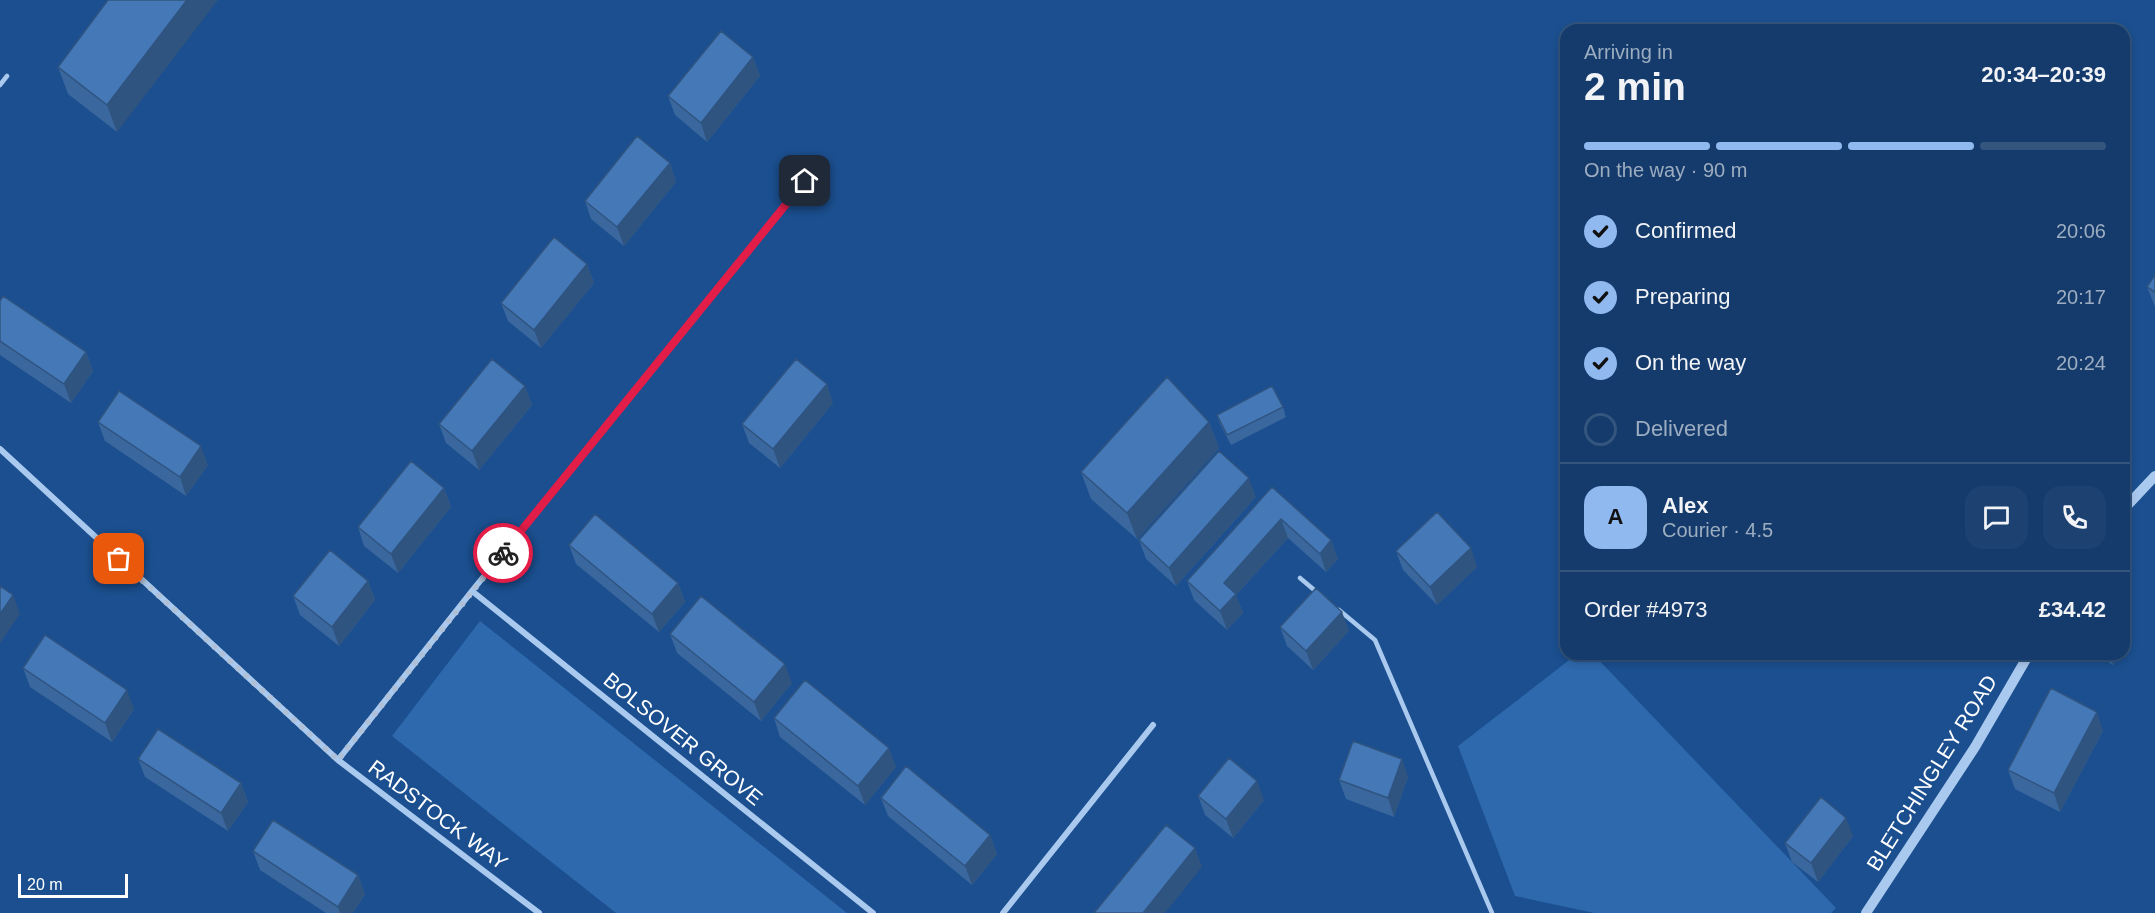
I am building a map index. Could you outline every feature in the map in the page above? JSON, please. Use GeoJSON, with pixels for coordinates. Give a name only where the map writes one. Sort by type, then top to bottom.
{"type":"FeatureCollection","features":[{"type":"Feature","properties":{"kind":"street"},"geometry":{"type":"LineString","coordinates":[[338,760],[805,181]]}},
{"type":"Feature","properties":{"kind":"street","name":"RADSTOCK WAY"},"geometry":{"type":"LineString","coordinates":[[0,450],[338,760],[539,913]]}},
{"type":"Feature","properties":{"kind":"street"},"geometry":{"type":"LineString","coordinates":[[2130,503],[2155,476]]}},
{"type":"Feature","properties":{"kind":"street","name":"BOLSOVER GROVE"},"geometry":{"type":"LineString","coordinates":[[472,591],[873,913]]}},
{"type":"Feature","properties":{"kind":"street","name":"BLETCHINGLEY ROAD"},"geometry":{"type":"LineString","coordinates":[[1866,913],[1975,747],[2026,660]]}},
{"type":"Feature","properties":{"kind":"street"},"geometry":{"type":"LineString","coordinates":[[1003,913],[1153,725]]}},
{"type":"Feature","properties":{"kind":"lane"},"geometry":{"type":"LineString","coordinates":[[0,85],[7,76]]}},
{"type":"Feature","properties":{"kind":"lane"},"geometry":{"type":"LineString","coordinates":[[1300,578],[1325,599]]}},
{"type":"Feature","properties":{"kind":"lane"},"geometry":{"type":"LineString","coordinates":[[1333,605],[1375,640],[1492,913]]}},
{"type":"Feature","properties":{"kind":"shaded area"},"geometry":{"type":"Polygon","coordinates":[[[480,621],[847,913],[616,913],[392,736],[480,621]]]}},
{"type":"Feature","properties":{"kind":"shaded area"},"geometry":{"type":"Polygon","coordinates":[[[1569,660],[1599,660],[1836,908],[1831,913],[1594,913],[1515,896],[1458,746],[1569,660]]]}},
{"type":"Feature","properties":{"kind":"building"},"geometry":{"type":"Polygon","coordinates":[[[108,0],[187,0],[107,105],[58,67],[108,0]]]}},
{"type":"Feature","properties":{"kind":"building"},"geometry":{"type":"Polygon","coordinates":[[[721,31],[753,57],[701,123],[668,96],[721,31]]]}},
{"type":"Feature","properties":{"kind":"building"},"geometry":{"type":"Polygon","coordinates":[[[637,136],[670,163],[617,227],[585,201],[637,136]]]}},
{"type":"Feature","properties":{"kind":"building"},"geometry":{"type":"Polygon","coordinates":[[[554,237],[587,264],[534,330],[501,303],[554,237]]]}},
{"type":"Feature","properties":{"kind":"building"},"geometry":{"type":"Polygon","coordinates":[[[2155,275],[2155,292],[2147,287],[2155,275]]]}},
{"type":"Feature","properties":{"kind":"building"},"geometry":{"type":"Polygon","coordinates":[[[3,296],[86,352],[64,384],[0,341],[0,301],[3,296]]]}},
{"type":"Feature","properties":{"kind":"building"},"geometry":{"type":"Polygon","coordinates":[[[492,359],[525,386],[472,451],[439,424],[492,359]]]}},
{"type":"Feature","properties":{"kind":"building"},"geometry":{"type":"Polygon","coordinates":[[[796,359],[827,384],[773,449],[742,424],[796,359]]]}},
{"type":"Feature","properties":{"kind":"building"},"geometry":{"type":"Polygon","coordinates":[[[1167,377],[1209,422],[1127,513],[1081,472],[1167,377]]]}},
{"type":"Feature","properties":{"kind":"building"},"geometry":{"type":"Polygon","coordinates":[[[1272,386],[1283,407],[1227,435],[1217,415],[1272,386]]]}},
{"type":"Feature","properties":{"kind":"building"},"geometry":{"type":"Polygon","coordinates":[[[119,391],[201,446],[180,477],[98,422],[119,391]]]}},
{"type":"Feature","properties":{"kind":"building"},"geometry":{"type":"Polygon","coordinates":[[[1219,451],[1249,478],[1169,568],[1139,540],[1219,451]]]}},
{"type":"Feature","properties":{"kind":"building"},"geometry":{"type":"Polygon","coordinates":[[[411,461],[444,488],[391,554],[358,527],[411,461]]]}},
{"type":"Feature","properties":{"kind":"building"},"geometry":{"type":"Polygon","coordinates":[[[1272,487],[1331,540],[1320,554],[1281,519],[1224,583],[1236,594],[1220,611],[1187,581],[1272,487]]]}},
{"type":"Feature","properties":{"kind":"building"},"geometry":{"type":"Polygon","coordinates":[[[1437,512],[1471,548],[1430,587],[1396,551],[1437,512]]]}},
{"type":"Feature","properties":{"kind":"building"},"geometry":{"type":"Polygon","coordinates":[[[595,514],[678,583],[652,614],[569,545],[595,514]]]}},
{"type":"Feature","properties":{"kind":"building"},"geometry":{"type":"Polygon","coordinates":[[[330,550],[368,581],[332,627],[293,596],[330,550]]]}},
{"type":"Feature","properties":{"kind":"building"},"geometry":{"type":"Polygon","coordinates":[[[0,586],[13,595],[0,614],[0,586]]]}},
{"type":"Feature","properties":{"kind":"building"},"geometry":{"type":"Polygon","coordinates":[[[1316,588],[1342,612],[1306,651],[1280,627],[1316,588]]]}},
{"type":"Feature","properties":{"kind":"building"},"geometry":{"type":"Polygon","coordinates":[[[701,596],[785,664],[754,702],[670,634],[701,596]]]}},
{"type":"Feature","properties":{"kind":"building"},"geometry":{"type":"Polygon","coordinates":[[[45,635],[127,690],[105,723],[23,668],[45,635]]]}},
{"type":"Feature","properties":{"kind":"building"},"geometry":{"type":"Polygon","coordinates":[[[805,680],[889,748],[858,786],[774,718],[805,680]]]}},
{"type":"Feature","properties":{"kind":"building"},"geometry":{"type":"Polygon","coordinates":[[[2051,688],[2097,712],[2054,793],[2008,770],[2051,688]]]}},
{"type":"Feature","properties":{"kind":"building"},"geometry":{"type":"Polygon","coordinates":[[[158,729],[241,783],[221,813],[138,759],[158,729]]]}},
{"type":"Feature","properties":{"kind":"building"},"geometry":{"type":"Polygon","coordinates":[[[1353,741],[1402,759],[1388,798],[1339,780],[1353,741]]]}},
{"type":"Feature","properties":{"kind":"building"},"geometry":{"type":"Polygon","coordinates":[[[1229,758],[1257,781],[1226,819],[1198,796],[1229,758]]]}},
{"type":"Feature","properties":{"kind":"building"},"geometry":{"type":"Polygon","coordinates":[[[906,766],[990,835],[965,866],[881,798],[906,766]]]}},
{"type":"Feature","properties":{"kind":"building"},"geometry":{"type":"Polygon","coordinates":[[[1821,797],[1846,818],[1811,863],[1785,843],[1821,797]]]}},
{"type":"Feature","properties":{"kind":"building"},"geometry":{"type":"Polygon","coordinates":[[[273,820],[358,875],[338,907],[253,851],[273,820]]]}},
{"type":"Feature","properties":{"kind":"building"},"geometry":{"type":"Polygon","coordinates":[[[1166,825],[1195,848],[1143,913],[1094,913],[1166,825]]]}},
{"type":"Feature","properties":{"kind":"way so far"},"geometry":{"type":"LineString","coordinates":[[119,559],[338,760],[503,553]]}},
{"type":"Feature","properties":{"kind":"route"},"geometry":{"type":"LineString","coordinates":[[503,553],[805,181]]}}]}
